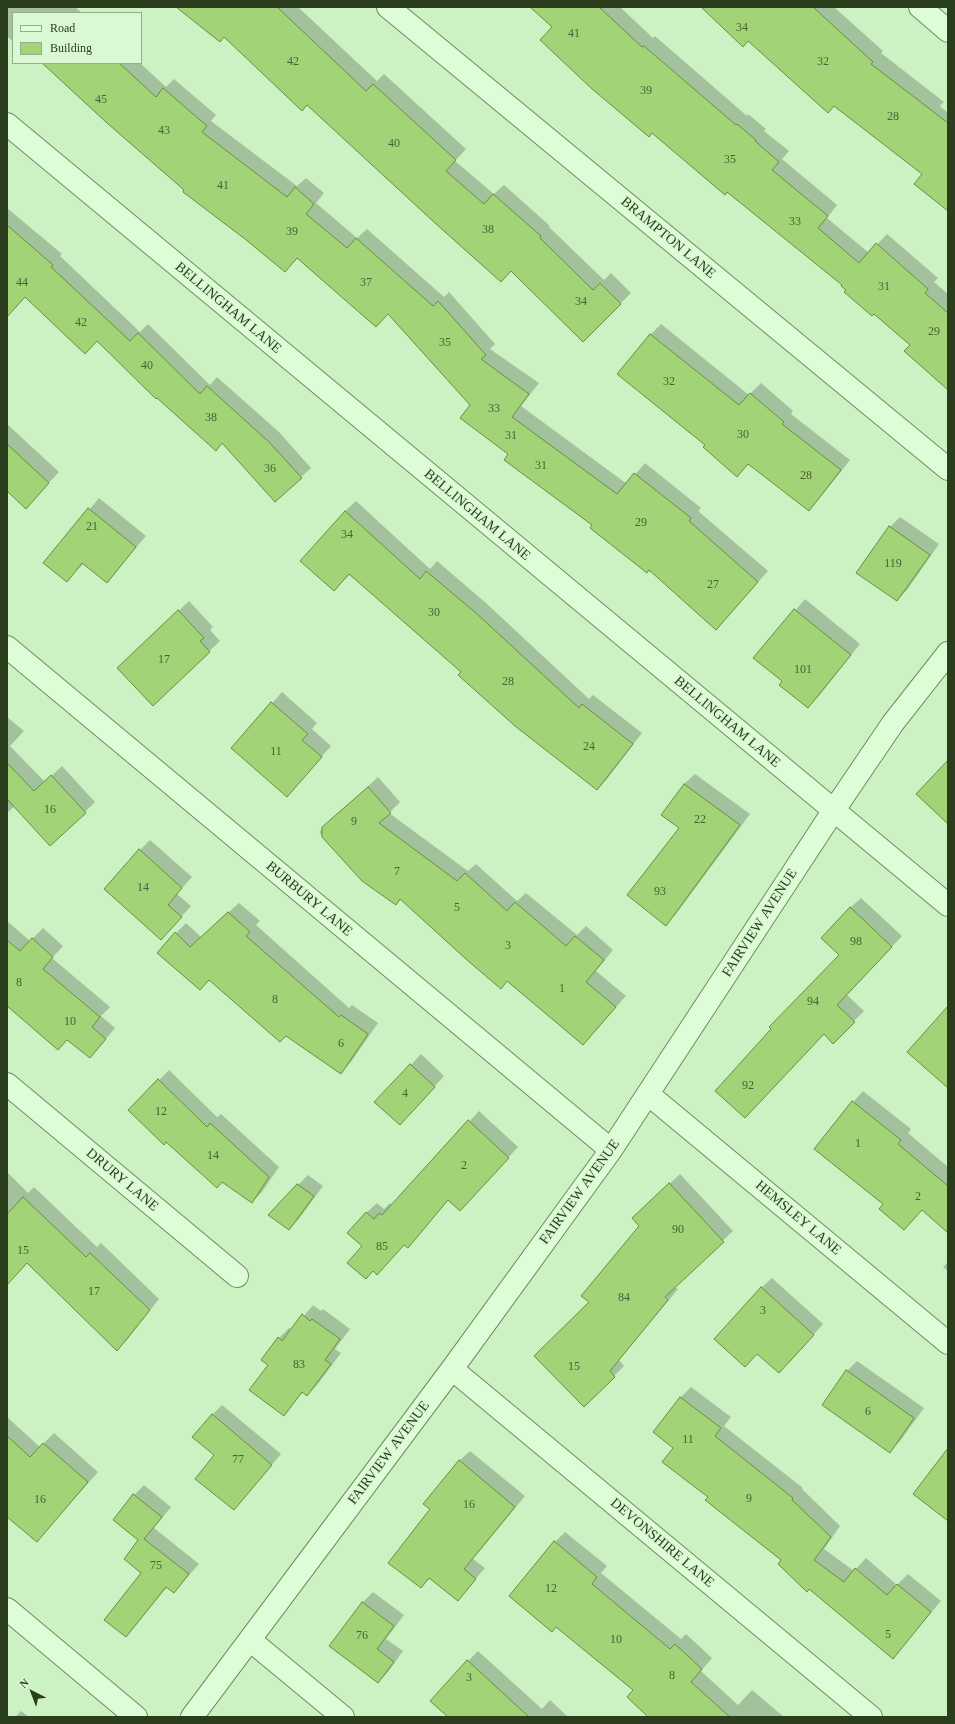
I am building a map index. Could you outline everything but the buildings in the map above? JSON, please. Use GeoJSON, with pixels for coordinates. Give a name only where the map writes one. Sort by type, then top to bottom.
{"type":"FeatureCollection","features":[{"type":"Feature","properties":{"kind":"street","name":"BRAMPTON LANE"},"geometry":{"type":"LineString","coordinates":[[388,7],[948,469]]}},
{"type":"Feature","properties":{"kind":"street"},"geometry":{"type":"LineString","coordinates":[[920,7],[948,31]]}},
{"type":"Feature","properties":{"kind":"street","name":"BELLINGHAM LANE"},"geometry":{"type":"LineString","coordinates":[[7,124],[948,905]]}},
{"type":"Feature","properties":{"kind":"street","name":"BURBURY LANE"},"geometry":{"type":"LineString","coordinates":[[7,647],[611,1150]]}},
{"type":"Feature","properties":{"kind":"street","name":"FAIRVIEW AVENUE"},"geometry":{"type":"LineString","coordinates":[[192,1717],[452,1369],[611,1150],[834,810],[893,723],[948,653]]}},
{"type":"Feature","properties":{"kind":"street","name":"DRURY LANE"},"geometry":{"type":"LineString","coordinates":[[7,1084],[236,1276]]}},
{"type":"Feature","properties":{"kind":"street","name":"HEMSLEY LANE"},"geometry":{"type":"LineString","coordinates":[[648,1094],[948,1342]]}},
{"type":"Feature","properties":{"kind":"street","name":"DEVONSHIRE LANE"},"geometry":{"type":"LineString","coordinates":[[452,1369],[872,1717]]}},
{"type":"Feature","properties":{"kind":"street"},"geometry":{"type":"LineString","coordinates":[[7,1609],[136,1717]]}},
{"type":"Feature","properties":{"kind":"street"},"geometry":{"type":"LineString","coordinates":[[250,1640],[343,1717]]}}]}
